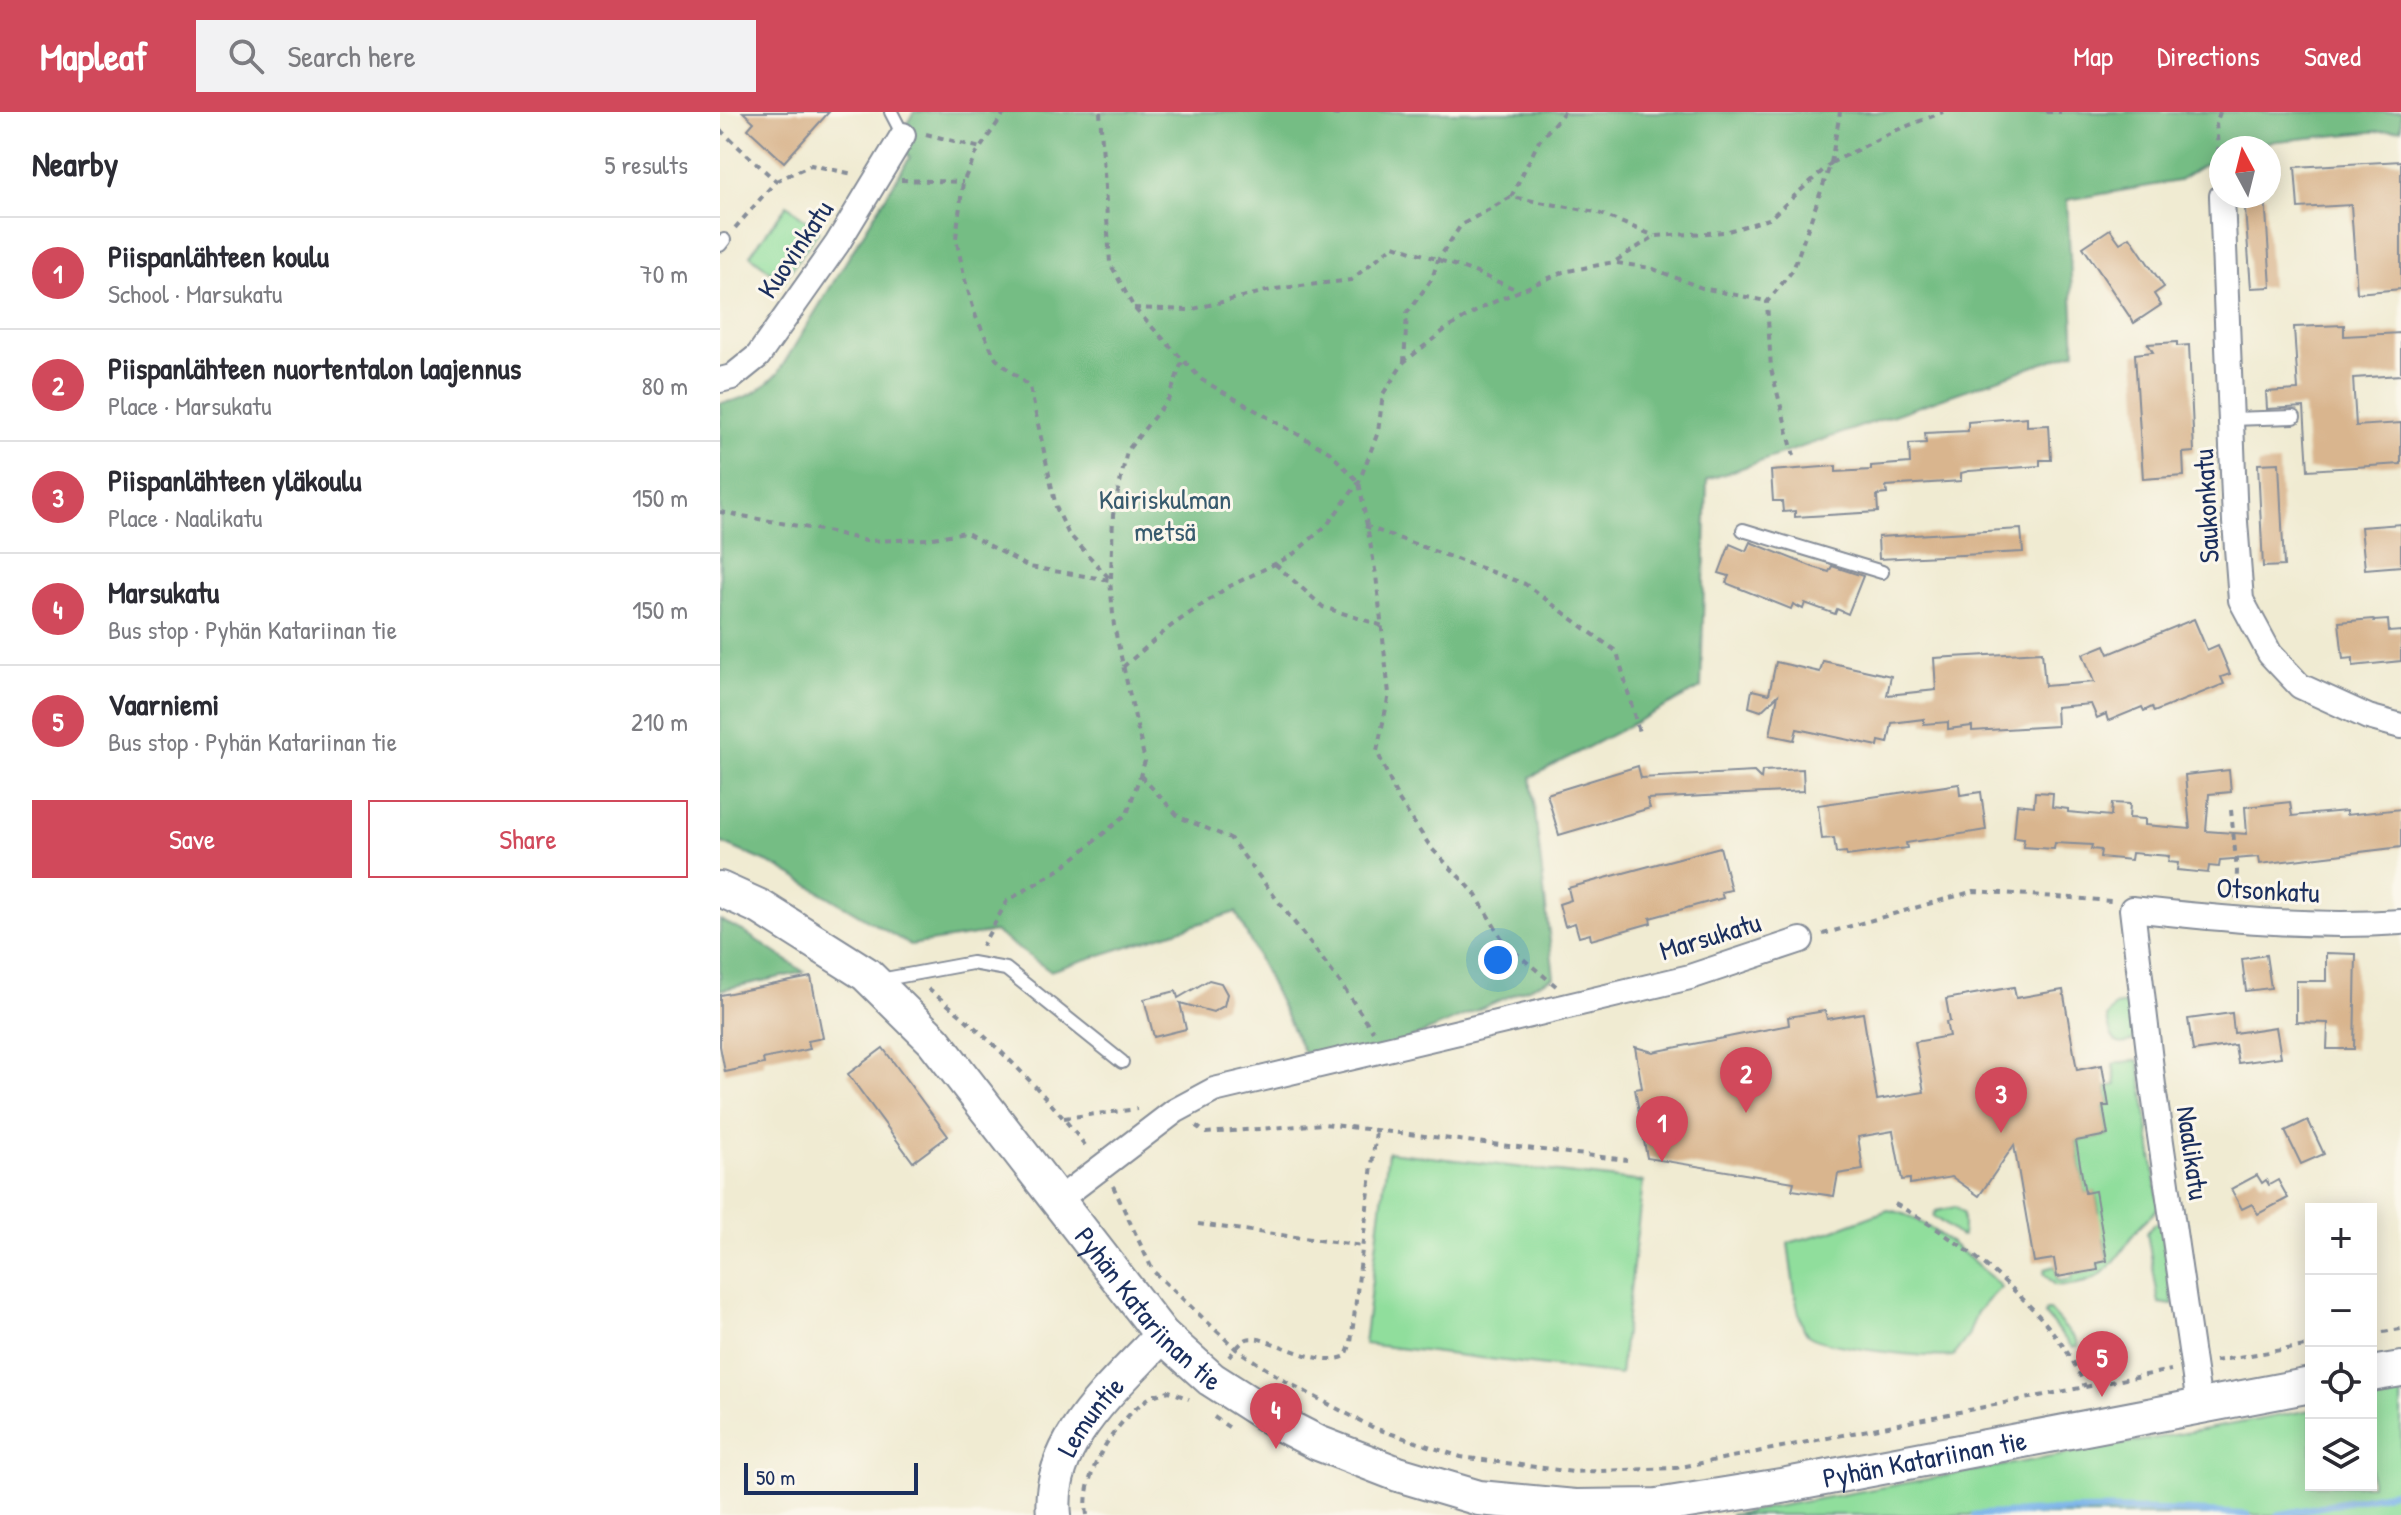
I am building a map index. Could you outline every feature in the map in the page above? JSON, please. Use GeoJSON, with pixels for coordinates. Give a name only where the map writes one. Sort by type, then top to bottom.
{"type":"FeatureCollection","features":[{"type":"Feature","properties":{"kind":"street","name":"Kuovinkatu"},"geometry":{"type":"LineString","coordinates":[[720,380],[732,377],[758,356],[837,244],[877,179],[913,134]]}},
{"type":"Feature","properties":{"kind":"street","name":"Saukonkatu"},"geometry":{"type":"LineString","coordinates":[[2222,208],[2241,600],[2270,654],[2300,686],[2368,717],[2401,726]]}},
{"type":"Feature","properties":{"kind":"street","name":"Pyhän Katariinan tie"},"geometry":{"type":"LineString","coordinates":[[720,889],[760,907],[866,974],[934,1041],[1162,1335],[1211,1379],[1295,1431],[1398,1474],[1479,1498],[1575,1507],[1657,1506],[1772,1488],[2305,1386]]}},
{"type":"Feature","properties":{"kind":"street","name":"Otsonkatu"},"geometry":{"type":"LineString","coordinates":[[2132,909],[2235,920],[2401,922]]}},
{"type":"Feature","properties":{"kind":"street","name":"Naalikatu"},"geometry":{"type":"LineString","coordinates":[[2132,909],[2154,1094],[2199,1405]]}},
{"type":"Feature","properties":{"kind":"street","name":"Marsukatu"},"geometry":{"type":"LineString","coordinates":[[1057,1201],[1175,1111],[1214,1090],[1690,977],[1801,940]]}},
{"type":"Feature","properties":{"kind":"street","name":"Lemuntie"},"geometry":{"type":"LineString","coordinates":[[1054,1515],[1053,1499],[1059,1466],[1072,1438],[1162,1335]]}},
{"type":"Feature","properties":{"kind":"street"},"geometry":{"type":"LineString","coordinates":[[2377,1373],[2401,1369]]}},
{"type":"Feature","properties":{"kind":"lane"},"geometry":{"type":"LineString","coordinates":[[891,112],[913,134]]}},
{"type":"Feature","properties":{"kind":"lane"},"geometry":{"type":"LineString","coordinates":[[2231,419],[2294,417]]}},
{"type":"Feature","properties":{"kind":"lane"},"geometry":{"type":"LineString","coordinates":[[1743,530],[1882,572]]}},
{"type":"Feature","properties":{"kind":"lane"},"geometry":{"type":"LineString","coordinates":[[873,981],[972,963],[1006,969],[1122,1062]]}},
{"type":"Feature","properties":{"kind":"path"},"geometry":{"type":"LineString","coordinates":[[1005,112],[963,182],[956,238],[965,280],[976,317],[996,359],[1030,387],[1056,507],[1068,533],[1110,580]]}},
{"type":"Feature","properties":{"kind":"path"},"geometry":{"type":"LineString","coordinates":[[1100,112],[1110,263],[1134,308],[1202,380],[1329,452],[1359,482],[1383,626],[1389,694],[1377,751],[1398,799],[1432,849],[1474,892],[1505,944],[1577,1004]]}},
{"type":"Feature","properties":{"kind":"path"},"geometry":{"type":"LineString","coordinates":[[1321,112],[1337,115],[1345,112]]}},
{"type":"Feature","properties":{"kind":"path"},"geometry":{"type":"LineString","coordinates":[[1404,362],[1407,313],[1432,279],[1438,260],[1461,225],[1511,197],[1539,141],[1564,112]]}},
{"type":"Feature","properties":{"kind":"path"},"geometry":{"type":"LineString","coordinates":[[1794,456],[1771,369],[1767,302],[1793,270],[1831,163],[1840,112]]}},
{"type":"Feature","properties":{"kind":"path"},"geometry":{"type":"LineString","coordinates":[[1511,197],[1596,212],[1655,236],[1725,232],[1769,219],[1831,163],[1892,132],[1943,112]]}},
{"type":"Feature","properties":{"kind":"path"},"geometry":{"type":"LineString","coordinates":[[2046,112],[2061,112]]}},
{"type":"Feature","properties":{"kind":"path"},"geometry":{"type":"LineString","coordinates":[[2217,136],[2216,124],[2220,112]]}},
{"type":"Feature","properties":{"kind":"path"},"geometry":{"type":"LineString","coordinates":[[720,130],[776,181]]}},
{"type":"Feature","properties":{"kind":"path"},"geometry":{"type":"LineString","coordinates":[[913,134],[981,148]]}},
{"type":"Feature","properties":{"kind":"path"},"geometry":{"type":"LineString","coordinates":[[722,243],[776,181],[811,165],[877,179],[963,182]]}},
{"type":"Feature","properties":{"kind":"path"},"geometry":{"type":"LineString","coordinates":[[1614,262],[1655,236]]}},
{"type":"Feature","properties":{"kind":"path"},"geometry":{"type":"LineString","coordinates":[[1134,308],[1189,310],[1275,289],[1351,280],[1394,245],[1522,292]]}},
{"type":"Feature","properties":{"kind":"path"},"geometry":{"type":"LineString","coordinates":[[1123,667],[1171,626],[1217,595],[1291,556],[1327,525],[1359,482],[1378,432],[1383,394],[1404,362],[1446,329],[1487,305],[1563,272],[1614,262],[1651,268],[1702,288],[1767,302]]}},
{"type":"Feature","properties":{"kind":"path"},"geometry":{"type":"LineString","coordinates":[[972,963],[1007,901],[1062,868],[1127,814],[1145,761],[1114,626],[1110,580],[1113,515],[1127,451],[1169,398],[1183,359]]}},
{"type":"Feature","properties":{"kind":"path"},"geometry":{"type":"LineString","coordinates":[[720,512],[866,541],[928,539],[965,532],[1029,567],[1110,580]]}},
{"type":"Feature","properties":{"kind":"path"},"geometry":{"type":"LineString","coordinates":[[1365,526],[1525,584],[1617,652],[1640,736]]}},
{"type":"Feature","properties":{"kind":"path"},"geometry":{"type":"LineString","coordinates":[[1275,564],[1323,607],[1383,626]]}},
{"type":"Feature","properties":{"kind":"path"},"geometry":{"type":"LineString","coordinates":[[1140,775],[1179,817],[1230,838],[1339,981],[1386,1049]]}},
{"type":"Feature","properties":{"kind":"path"},"geometry":{"type":"LineString","coordinates":[[2231,810],[2237,871],[2235,920]]}},
{"type":"Feature","properties":{"kind":"path","name":"Marsukatu"},"geometry":{"type":"LineString","coordinates":[[1801,940],[1974,891],[2109,901],[2132,909]]}},
{"type":"Feature","properties":{"kind":"path"},"geometry":{"type":"LineString","coordinates":[[909,975],[967,1019],[1064,1118],[1116,1191],[1153,1271],[1236,1349],[1285,1381],[1374,1428],[1461,1457],[1573,1472],[1676,1468],[2193,1365],[2305,1346]]}},
{"type":"Feature","properties":{"kind":"path"},"geometry":{"type":"LineString","coordinates":[[1064,1118],[1163,1106],[1206,1133],[1324,1124],[1627,1160]]}},
{"type":"Feature","properties":{"kind":"path"},"geometry":{"type":"LineString","coordinates":[[1087,1515],[1095,1464],[1118,1428],[1148,1398],[1169,1391],[1193,1401],[1248,1339],[1258,1337],[1298,1353],[1327,1359],[1346,1356],[1351,1343],[1376,1131]]}},
{"type":"Feature","properties":{"kind":"path"},"geometry":{"type":"LineString","coordinates":[[1895,1204],[1932,1223],[1957,1241],[2018,1294],[2069,1352],[2085,1387]]}},
{"type":"Feature","properties":{"kind":"path"},"geometry":{"type":"LineString","coordinates":[[1198,1224],[1363,1246]]}},
{"type":"Feature","properties":{"kind":"path"},"geometry":{"type":"LineString","coordinates":[[2377,1333],[2401,1329]]}},
{"type":"Feature","properties":{"kind":"green space","name":"Kairiskulman metsä"},"geometry":{"type":"Polygon","coordinates":[[[914,112],[2401,112],[2401,129],[2281,141],[2281,136],[2209,136],[2209,162],[2178,181],[2067,200],[2075,352],[1707,480],[1701,688],[1531,777],[1554,977],[1386,1049],[1304,1053],[1236,912],[1050,971],[995,932],[910,945],[778,867],[720,842],[720,403],[752,394],[778,373],[910,157],[896,141],[914,112]]]}},
{"type":"Feature","properties":{"kind":"green space"},"geometry":{"type":"Polygon","coordinates":[[[787,205],[819,231],[783,281],[750,255],[787,205]]]}},
{"type":"Feature","properties":{"kind":"green space"},"geometry":{"type":"Polygon","coordinates":[[[720,920],[743,931],[804,972],[720,990],[720,920]]]}},
{"type":"Feature","properties":{"kind":"green space"},"geometry":{"type":"Polygon","coordinates":[[[2132,1003],[2138,1037],[2124,1044],[2119,1043],[2112,1036],[2107,1017],[2115,1006],[2132,1003]]]}},
{"type":"Feature","properties":{"kind":"green space"},"geometry":{"type":"Polygon","coordinates":[[[2139,1061],[2159,1206],[2106,1270],[2085,1282],[2055,1285],[2044,1273],[2045,1269],[2055,1266],[2058,1281],[2072,1279],[2072,1274],[2098,1270],[2097,1263],[2107,1261],[2104,1240],[2093,1242],[2089,1214],[2099,1212],[2095,1192],[2085,1193],[2076,1141],[2108,1135],[2103,1106],[2109,1105],[2106,1087],[2116,1085],[2113,1064],[2139,1061]]]}},
{"type":"Feature","properties":{"kind":"green space"},"geometry":{"type":"Polygon","coordinates":[[[1388,1152],[1643,1182],[1620,1375],[1364,1344],[1388,1152]]]}},
{"type":"Feature","properties":{"kind":"green space"},"geometry":{"type":"Polygon","coordinates":[[[1955,1207],[1963,1214],[1963,1236],[1933,1216],[1936,1211],[1955,1207]]]}},
{"type":"Feature","properties":{"kind":"green space"},"geometry":{"type":"Polygon","coordinates":[[[1888,1210],[1932,1229],[2001,1287],[1977,1312],[1968,1336],[1953,1356],[1901,1354],[1831,1343],[1815,1339],[1803,1327],[1788,1243],[1829,1232],[1888,1210]]]}},
{"type":"Feature","properties":{"kind":"green space"},"geometry":{"type":"Polygon","coordinates":[[[2161,1223],[2173,1305],[2159,1303],[2147,1233],[2154,1224],[2161,1223]]]}},
{"type":"Feature","properties":{"kind":"green space"},"geometry":{"type":"Polygon","coordinates":[[[2046,1310],[2077,1341],[2078,1346],[2072,1347],[2045,1315],[2046,1310]]]}},
{"type":"Feature","properties":{"kind":"green space"},"geometry":{"type":"Polygon","coordinates":[[[2401,1394],[2401,1515],[1730,1515],[2305,1411],[2305,1491],[2377,1491],[2377,1398],[2401,1394]]]}},
{"type":"Feature","properties":{"kind":"building"},"geometry":{"type":"Polygon","coordinates":[[[743,112],[829,112],[784,162],[748,129],[754,122],[743,112]]]}},
{"type":"Feature","properties":{"kind":"building"},"geometry":{"type":"Polygon","coordinates":[[[2401,161],[2401,289],[2357,293],[2351,205],[2298,208],[2295,167],[2401,161]]]}},
{"type":"Feature","properties":{"kind":"building"},"geometry":{"type":"Polygon","coordinates":[[[2245,208],[2266,208],[2271,287],[2251,288],[2245,208]]]}},
{"type":"Feature","properties":{"kind":"building"},"geometry":{"type":"Polygon","coordinates":[[[2110,229],[2120,243],[2130,237],[2164,287],[2154,294],[2161,305],[2134,323],[2083,247],[2110,229]]]}},
{"type":"Feature","properties":{"kind":"building"},"geometry":{"type":"Polygon","coordinates":[[[2344,325],[2344,336],[2401,333],[2401,375],[2353,378],[2356,426],[2401,423],[2401,464],[2308,470],[2304,407],[2267,409],[2266,392],[2298,390],[2294,327],[2344,325]]]}},
{"type":"Feature","properties":{"kind":"building"},"geometry":{"type":"Polygon","coordinates":[[[2177,342],[2177,346],[2189,345],[2194,452],[2183,453],[2184,476],[2143,479],[2135,354],[2153,352],[2148,344],[2177,342]]]}},
{"type":"Feature","properties":{"kind":"building"},"geometry":{"type":"Polygon","coordinates":[[[2027,417],[2027,426],[2049,425],[2051,460],[2040,460],[2040,466],[1969,471],[1961,473],[1961,481],[1886,486],[1887,494],[1877,495],[1878,512],[1795,517],[1795,511],[1783,512],[1782,501],[1773,501],[1771,471],[1836,466],[1836,472],[1871,470],[1871,466],[1910,463],[1909,444],[1926,443],[1925,433],[1968,431],[1968,422],[2027,417]]]}},
{"type":"Feature","properties":{"kind":"building"},"geometry":{"type":"Polygon","coordinates":[[[2279,463],[2284,566],[2263,567],[2258,464],[2279,463]]]}},
{"type":"Feature","properties":{"kind":"building"},"geometry":{"type":"Polygon","coordinates":[[[2401,524],[2401,566],[2365,569],[2361,527],[2401,524]]]}},
{"type":"Feature","properties":{"kind":"building"},"geometry":{"type":"Polygon","coordinates":[[[2021,529],[2023,552],[1879,559],[1878,537],[2021,529]]]}},
{"type":"Feature","properties":{"kind":"building"},"geometry":{"type":"Polygon","coordinates":[[[1750,542],[1829,572],[1832,566],[1863,576],[1848,614],[1837,609],[1835,614],[1805,603],[1803,609],[1793,604],[1791,609],[1726,583],[1729,576],[1719,573],[1730,544],[1746,551],[1750,542]]]}},
{"type":"Feature","properties":{"kind":"building"},"geometry":{"type":"Polygon","coordinates":[[[2194,619],[2207,650],[2218,645],[2230,674],[2221,677],[2224,684],[2154,712],[2152,707],[2144,711],[2142,707],[2108,721],[2106,714],[2097,718],[2091,704],[2056,707],[2057,726],[1972,731],[1972,726],[1948,729],[1948,722],[1924,724],[1924,719],[1892,723],[1888,743],[1879,741],[1878,746],[1797,729],[1794,740],[1770,735],[1778,695],[1761,711],[1749,707],[1752,690],[1769,694],[1776,662],[1820,672],[1823,661],[1891,676],[1887,695],[1936,690],[1934,658],[2042,652],[2045,686],[2094,682],[2083,654],[2105,645],[2109,654],[2194,619]]]}},
{"type":"Feature","properties":{"kind":"building"},"geometry":{"type":"Polygon","coordinates":[[[2388,620],[2389,632],[2401,631],[2401,661],[2353,666],[2353,658],[2343,659],[2339,622],[2388,620]]]}},
{"type":"Feature","properties":{"kind":"building"},"geometry":{"type":"Polygon","coordinates":[[[1638,766],[1641,778],[1754,772],[1761,779],[1762,771],[1803,769],[1804,791],[1647,799],[1650,808],[1559,835],[1547,794],[1638,766]]]}},
{"type":"Feature","properties":{"kind":"building"},"geometry":{"type":"Polygon","coordinates":[[[2229,770],[2231,792],[2209,794],[2206,831],[2247,834],[2245,807],[2290,802],[2292,816],[2346,811],[2346,815],[2401,809],[2401,847],[2260,864],[2259,857],[2220,860],[2219,867],[2209,866],[2208,873],[2177,870],[2178,863],[2168,862],[2169,856],[2132,853],[2131,860],[2100,857],[2101,850],[2091,849],[2092,845],[2055,843],[2054,849],[2023,847],[2024,839],[2014,838],[2017,804],[2034,806],[2035,792],[2053,793],[2052,807],[2068,809],[2068,812],[2111,816],[2112,803],[2130,804],[2129,818],[2145,819],[2145,825],[2190,829],[2185,775],[2229,770]]]}},
{"type":"Feature","properties":{"kind":"building"},"geometry":{"type":"Polygon","coordinates":[[[1959,784],[1960,795],[1981,792],[1986,830],[1906,843],[1907,848],[1847,856],[1846,852],[1836,853],[1834,838],[1822,839],[1818,805],[1959,784]]]}},
{"type":"Feature","properties":{"kind":"building"},"geometry":{"type":"Polygon","coordinates":[[[1720,847],[1731,890],[1721,892],[1723,898],[1650,918],[1651,923],[1591,940],[1590,934],[1579,937],[1575,923],[1565,926],[1559,904],[1571,900],[1568,888],[1720,847]]]}},
{"type":"Feature","properties":{"kind":"building"},"geometry":{"type":"Polygon","coordinates":[[[2326,953],[2356,954],[2354,1049],[2327,1049],[2328,1023],[2296,1022],[2296,981],[2326,981],[2326,953]]]}},
{"type":"Feature","properties":{"kind":"building"},"geometry":{"type":"Polygon","coordinates":[[[2266,955],[2271,988],[2246,991],[2242,959],[2266,955]]]}},
{"type":"Feature","properties":{"kind":"building"},"geometry":{"type":"Polygon","coordinates":[[[811,977],[823,1038],[808,1041],[810,1049],[763,1059],[764,1064],[725,1072],[720,1046],[720,995],[811,977]]]}},
{"type":"Feature","properties":{"kind":"building"},"geometry":{"type":"Polygon","coordinates":[[[1209,980],[1221,983],[1227,994],[1224,1006],[1213,1012],[1180,1003],[1186,1029],[1154,1037],[1144,999],[1176,991],[1178,998],[1209,980]]]}},
{"type":"Feature","properties":{"kind":"building"},"geometry":{"type":"Polygon","coordinates":[[[2014,987],[2016,998],[2063,990],[2077,1070],[2102,1065],[2109,1106],[2103,1106],[2108,1135],[2076,1141],[2085,1193],[2095,1191],[2107,1261],[2097,1263],[2098,1270],[2057,1277],[2054,1259],[2034,1262],[2014,1145],[1979,1196],[1952,1177],[1910,1184],[1910,1179],[1902,1180],[1893,1131],[1858,1137],[1863,1170],[1838,1174],[1834,1196],[1792,1190],[1794,1182],[1647,1158],[1635,1089],[1642,1088],[1635,1047],[1653,1052],[1789,1025],[1788,1017],[1825,1011],[1827,1019],[1863,1013],[1877,1100],[1924,1092],[1915,1042],[1949,1036],[1946,999],[2014,987]]]}},
{"type":"Feature","properties":{"kind":"building"},"geometry":{"type":"Polygon","coordinates":[[[2232,1013],[2234,1033],[2276,1027],[2281,1057],[2238,1063],[2235,1045],[2193,1051],[2188,1019],[2232,1013]]]}},
{"type":"Feature","properties":{"kind":"building"},"geometry":{"type":"Polygon","coordinates":[[[883,1048],[948,1136],[913,1162],[848,1074],[883,1048]]]}},
{"type":"Feature","properties":{"kind":"building"},"geometry":{"type":"Polygon","coordinates":[[[2308,1120],[2324,1154],[2301,1164],[2285,1131],[2308,1120]]]}},
{"type":"Feature","properties":{"kind":"building"},"geometry":{"type":"Polygon","coordinates":[[[2257,1175],[2262,1183],[2266,1180],[2269,1185],[2278,1180],[2288,1198],[2258,1214],[2252,1204],[2242,1209],[2231,1189],[2257,1175]]]}},
{"type":"Feature","properties":{"kind":"waterway"},"geometry":{"type":"LineString","coordinates":[[2278,1515],[2401,1491]]}},
{"type":"Feature","properties":{"kind":"waterway"},"geometry":{"type":"LineString","coordinates":[[1975,1515],[2111,1510],[2248,1515]]}},
{"type":"Feature","properties":{"kind":"place","name":"Piispanlähteen nuortentalon laajennus"},"geometry":{"type":"Point","coordinates":[1746,1113]}},
{"type":"Feature","properties":{"kind":"place","name":"Piispanlähteen yläkoulu"},"geometry":{"type":"Point","coordinates":[2001,1133]}},
{"type":"Feature","properties":{"kind":"place","name":"Piispanlähteen koulu"},"geometry":{"type":"Point","coordinates":[1662,1162]}},
{"type":"Feature","properties":{"kind":"place","name":"Vaarniemi"},"geometry":{"type":"Point","coordinates":[2102,1397]}},
{"type":"Feature","properties":{"kind":"place","name":"Marsukatu"},"geometry":{"type":"Point","coordinates":[1276,1449]}}]}
